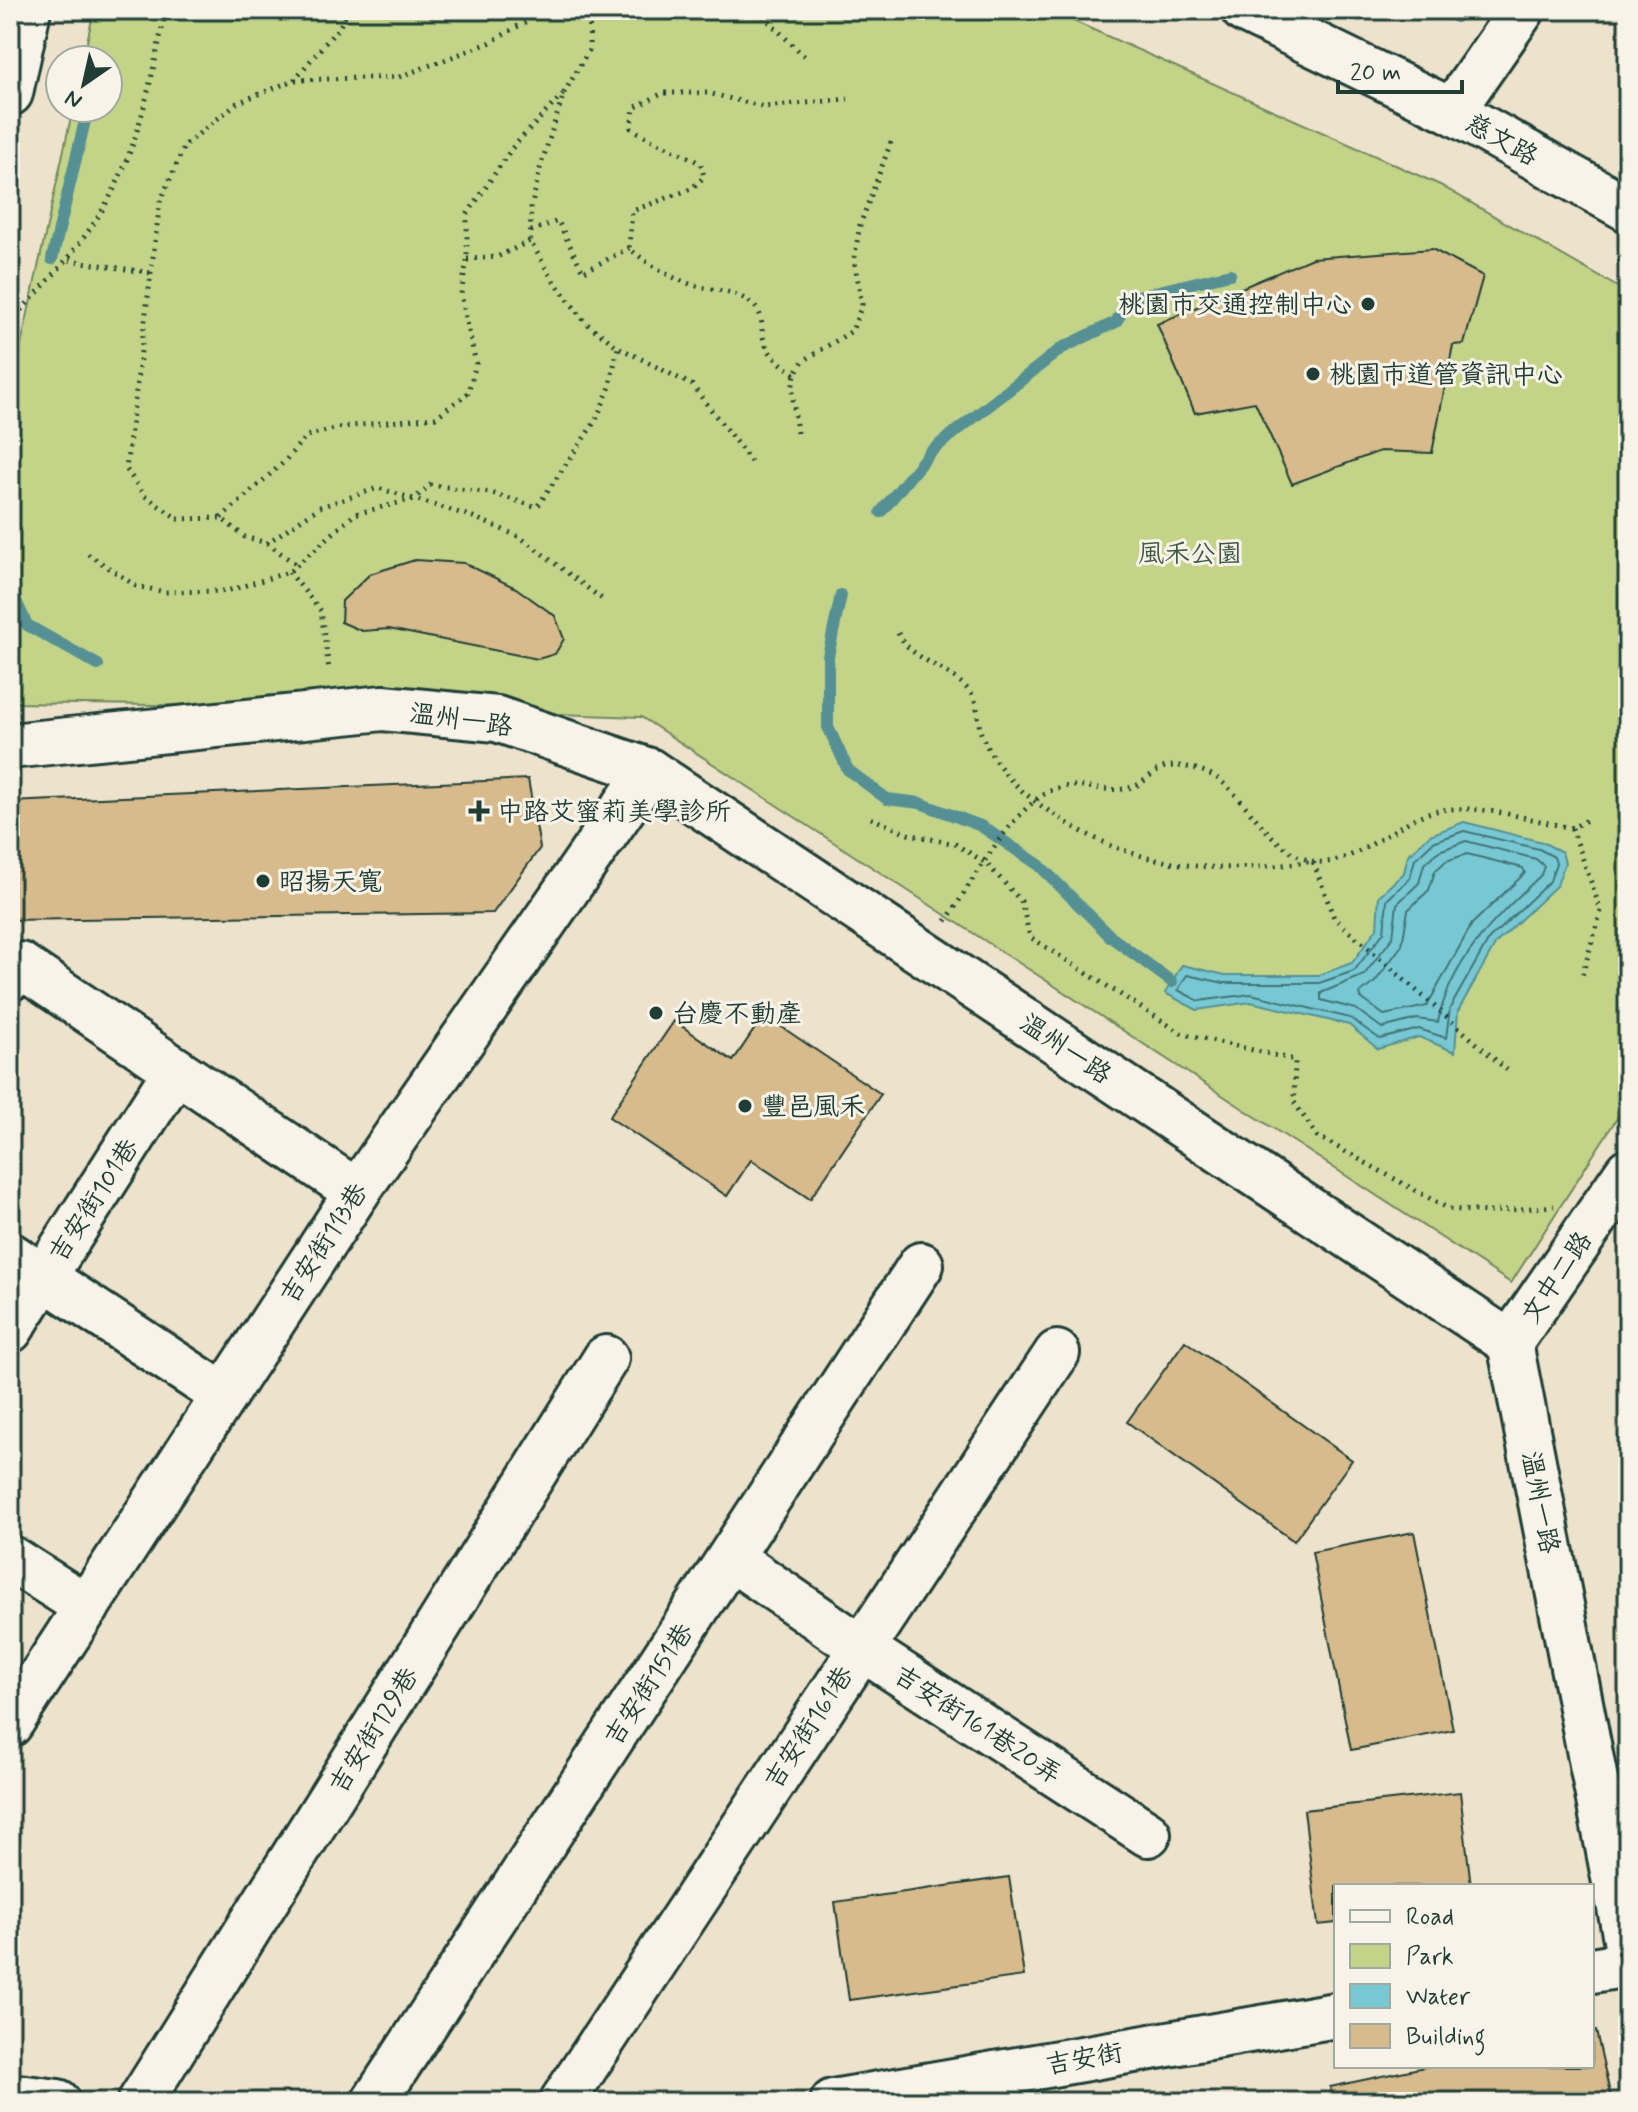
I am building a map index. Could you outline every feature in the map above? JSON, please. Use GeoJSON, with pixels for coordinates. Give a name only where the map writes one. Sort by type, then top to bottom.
{"type":"FeatureCollection","features":[{"type":"Feature","properties":{"kind":"street"},"geometry":{"type":"LineString","coordinates":[[10,93],[28,10]]}},
{"type":"Feature","properties":{"kind":"street","name":"慈文路"},"geometry":{"type":"LineString","coordinates":[[1244,10],[1452,111],[1628,209]]}},
{"type":"Feature","properties":{"kind":"street"},"geometry":{"type":"LineString","coordinates":[[1452,111],[1522,10]]}},
{"type":"Feature","properties":{"kind":"street","name":"溫州一路"},"geometry":{"type":"LineString","coordinates":[[10,746],[383,708],[497,719],[649,771],[1510,1343],[1628,1949]]}},
{"type":"Feature","properties":{"kind":"street","name":"吉安街113巷"},"geometry":{"type":"LineString","coordinates":[[10,1724],[357,1192],[649,771]]}},
{"type":"Feature","properties":{"kind":"street"},"geometry":{"type":"LineString","coordinates":[[15,971],[176,1070],[357,1192]]}},
{"type":"Feature","properties":{"kind":"street","name":"吉安街101巷"},"geometry":{"type":"LineString","coordinates":[[10,1330],[27,1266],[176,1070]]}},
{"type":"Feature","properties":{"kind":"street","name":"文中二路"},"geometry":{"type":"LineString","coordinates":[[1510,1343],[1628,1171]]}},
{"type":"Feature","properties":{"kind":"street","name":"吉安街151巷"},"geometry":{"type":"LineString","coordinates":[[374,2102],[921,1265]]}},
{"type":"Feature","properties":{"kind":"street"},"geometry":{"type":"LineString","coordinates":[[27,1266],[224,1396]]}},
{"type":"Feature","properties":{"kind":"street","name":"吉安街161巷"},"geometry":{"type":"LineString","coordinates":[[562,2102],[1057,1353]]}},
{"type":"Feature","properties":{"kind":"street","name":"吉安街129巷"},"geometry":{"type":"LineString","coordinates":[[140,2102],[606,1358]]}},
{"type":"Feature","properties":{"kind":"street"},"geometry":{"type":"LineString","coordinates":[[10,1558],[87,1607]]}},
{"type":"Feature","properties":{"kind":"street","name":"吉安街161巷20弄"},"geometry":{"type":"LineString","coordinates":[[731,1558],[860,1647],[1148,1834]]}},
{"type":"Feature","properties":{"kind":"street"},"geometry":{"type":"LineString","coordinates":[[1594,1970],[1628,1964]]}},
{"type":"Feature","properties":{"kind":"street","name":"吉安街"},"geometry":{"type":"LineString","coordinates":[[833,2102],[1334,2015]]}},
{"type":"Feature","properties":{"kind":"street"},"geometry":{"type":"LineString","coordinates":[[10,2096],[58,2102]]}},
{"type":"Feature","properties":{"kind":"path"},"geometry":{"type":"LineString","coordinates":[[10,322],[69,260],[115,187],[147,99],[166,10]]}},
{"type":"Feature","properties":{"kind":"path"},"geometry":{"type":"LineString","coordinates":[[294,80],[340,26],[348,10]]}},
{"type":"Feature","properties":{"kind":"path"},"geometry":{"type":"LineString","coordinates":[[297,565],[267,543],[245,537],[221,518],[178,519],[145,496],[126,469],[160,202],[185,145],[237,103],[294,80],[399,77],[489,43],[546,10]]}},
{"type":"Feature","properties":{"kind":"path"},"geometry":{"type":"LineString","coordinates":[[590,10],[589,50],[564,93],[541,165],[531,208],[530,241],[553,280],[586,323],[618,347],[692,385],[752,463]]}},
{"type":"Feature","properties":{"kind":"path"},"geometry":{"type":"LineString","coordinates":[[757,10],[805,57]]}},
{"type":"Feature","properties":{"kind":"path"},"geometry":{"type":"LineString","coordinates":[[221,518],[284,462],[306,436],[342,427],[436,417],[468,393],[476,364],[461,294],[467,259],[467,215],[512,148],[564,93]]}},
{"type":"Feature","properties":{"kind":"path"},"geometry":{"type":"LineString","coordinates":[[629,248],[632,211],[691,189],[704,177],[701,164],[683,153],[654,143],[631,128],[634,108],[663,93],[708,93],[764,107],[848,99]]}},
{"type":"Feature","properties":{"kind":"path"},"geometry":{"type":"LineString","coordinates":[[797,433],[792,390],[795,374],[803,361],[852,331],[862,305],[854,259],[860,225],[891,142]]}},
{"type":"Feature","properties":{"kind":"path"},"geometry":{"type":"LineString","coordinates":[[531,231],[558,221],[583,272],[629,248]]}},
{"type":"Feature","properties":{"kind":"path"},"geometry":{"type":"LineString","coordinates":[[467,259],[497,257],[530,241]]}},
{"type":"Feature","properties":{"kind":"path"},"geometry":{"type":"LineString","coordinates":[[629,248],[653,268],[693,285],[735,293],[754,305],[764,322],[763,341],[774,358],[795,374]]}},
{"type":"Feature","properties":{"kind":"path"},"geometry":{"type":"LineString","coordinates":[[69,260],[151,273]]}},
{"type":"Feature","properties":{"kind":"path"},"geometry":{"type":"LineString","coordinates":[[88,554],[136,586],[165,592],[227,591],[289,572],[355,514],[414,499],[430,485],[491,493],[537,507],[596,420],[609,389],[618,347]]}},
{"type":"Feature","properties":{"kind":"path"},"geometry":{"type":"LineString","coordinates":[[267,543],[320,507],[378,488],[473,517],[520,537],[602,599]]}},
{"type":"Feature","properties":{"kind":"path"},"geometry":{"type":"LineString","coordinates":[[289,572],[321,611],[330,676]]}},
{"type":"Feature","properties":{"kind":"path"},"geometry":{"type":"LineString","coordinates":[[898,633],[903,644],[938,666],[973,695],[981,735],[1002,769],[1035,802],[1103,842],[1163,864],[1216,870],[1263,869],[1349,856],[1429,813],[1473,810],[1572,828],[1587,820]]}},
{"type":"Feature","properties":{"kind":"path"},"geometry":{"type":"LineString","coordinates":[[941,928],[1020,812],[1055,788],[1083,785],[1111,792],[1137,785],[1162,767],[1201,769],[1222,781],[1271,837],[1313,861],[1334,918],[1507,1070]]}},
{"type":"Feature","properties":{"kind":"path"},"geometry":{"type":"LineString","coordinates":[[871,818],[908,834],[955,844],[986,863],[1021,901],[1030,937],[1181,1033],[1295,1060],[1294,1102],[1317,1136],[1449,1209],[1489,1212],[1563,1205]]}},
{"type":"Feature","properties":{"kind":"path"},"geometry":{"type":"LineString","coordinates":[[1572,828],[1601,911],[1581,979]]}},
{"type":"Feature","properties":{"kind":"green space","name":"風禾公園"},"geometry":{"type":"Polygon","coordinates":[[[94,10],[1049,10],[1440,185],[1628,293],[1628,1101],[1511,1283],[641,717],[383,708],[10,703],[10,395],[69,124],[124,124],[124,44],[87,44],[94,10]]]}},
{"type":"Feature","properties":{"kind":"water"},"geometry":{"type":"Polygon","coordinates":[[[1464,822],[1542,842],[1562,852],[1565,863],[1557,885],[1496,943],[1458,1011],[1455,1052],[1419,1037],[1378,1049],[1349,1025],[1251,1002],[1197,1010],[1165,993],[1182,965],[1225,975],[1319,975],[1352,963],[1377,928],[1379,896],[1404,873],[1408,855],[1430,835],[1464,822]]]}},
{"type":"Feature","properties":{"kind":"building","name":"桃園市道管資訊中心"},"geometry":{"type":"Polygon","coordinates":[[[1432,249],[1483,276],[1464,344],[1453,345],[1432,453],[1380,451],[1292,484],[1255,402],[1195,413],[1157,324],[1312,258],[1432,249]]]}},
{"type":"Feature","properties":{"kind":"building"},"geometry":{"type":"Polygon","coordinates":[[[415,560],[464,563],[516,588],[555,616],[564,639],[555,654],[538,659],[389,629],[362,631],[341,622],[342,601],[370,574],[415,560]]]}},
{"type":"Feature","properties":{"kind":"building","name":"昭揚天寬"},"geometry":{"type":"Polygon","coordinates":[[[528,779],[540,848],[493,913],[10,920],[10,802],[528,779]]]}},
{"type":"Feature","properties":{"kind":"building","name":"豐邑風禾"},"geometry":{"type":"Polygon","coordinates":[[[764,1015],[881,1094],[810,1199],[751,1160],[727,1196],[609,1117],[674,1021],[733,1061],[764,1015]]]}},
{"type":"Feature","properties":{"kind":"building"},"geometry":{"type":"Polygon","coordinates":[[[1185,1341],[1352,1460],[1294,1541],[1127,1422],[1185,1341]]]}},
{"type":"Feature","properties":{"kind":"building"},"geometry":{"type":"Polygon","coordinates":[[[1414,1532],[1453,1730],[1351,1750],[1312,1552],[1414,1532]]]}},
{"type":"Feature","properties":{"kind":"building"},"geometry":{"type":"Polygon","coordinates":[[[1460,1792],[1471,1884],[1334,1884],[1334,1923],[1318,1925],[1304,1810],[1460,1792]]]}},
{"type":"Feature","properties":{"kind":"building"},"geometry":{"type":"Polygon","coordinates":[[[1009,1877],[1024,1976],[849,2000],[835,1902],[1009,1877]]]}},
{"type":"Feature","properties":{"kind":"building"},"geometry":{"type":"Polygon","coordinates":[[[1594,2032],[1612,2102],[1333,2102],[1330,2087],[1420,2068],[1594,2068],[1594,2032]]]}},
{"type":"Feature","properties":{"kind":"waterway"},"geometry":{"type":"LineString","coordinates":[[1456,17],[1460,10]]}},
{"type":"Feature","properties":{"kind":"waterway"},"geometry":{"type":"LineString","coordinates":[[52,259],[84,124]]}},
{"type":"Feature","properties":{"kind":"waterway"},"geometry":{"type":"LineString","coordinates":[[881,512],[930,452],[1062,348],[1116,322],[1130,298],[1230,274]]}},
{"type":"Feature","properties":{"kind":"waterway"},"geometry":{"type":"LineString","coordinates":[[10,445],[16,420]]}},
{"type":"Feature","properties":{"kind":"waterway"},"geometry":{"type":"LineString","coordinates":[[10,588],[27,625],[98,665]]}},
{"type":"Feature","properties":{"kind":"waterway"},"geometry":{"type":"LineString","coordinates":[[841,595],[828,656],[828,727],[848,770],[887,799],[920,803],[981,826],[1039,865],[1111,937],[1172,982]]}},
{"type":"Feature","properties":{"kind":"place","name":"桃園市交通控制中心"},"geometry":{"type":"Point","coordinates":[1368,304]}},
{"type":"Feature","properties":{"kind":"place","name":"桃園市道管資訊中心"},"geometry":{"type":"Point","coordinates":[1313,374]}},
{"type":"Feature","properties":{"kind":"place","name":"中路艾蜜莉美學診所"},"geometry":{"type":"Point","coordinates":[479,811]}},
{"type":"Feature","properties":{"kind":"place","name":"昭揚天寬"},"geometry":{"type":"Point","coordinates":[263,881]}},
{"type":"Feature","properties":{"kind":"place","name":"台慶不動產"},"geometry":{"type":"Point","coordinates":[656,1013]}},
{"type":"Feature","properties":{"kind":"place","name":"豐邑風禾"},"geometry":{"type":"Point","coordinates":[745,1106]}}]}
